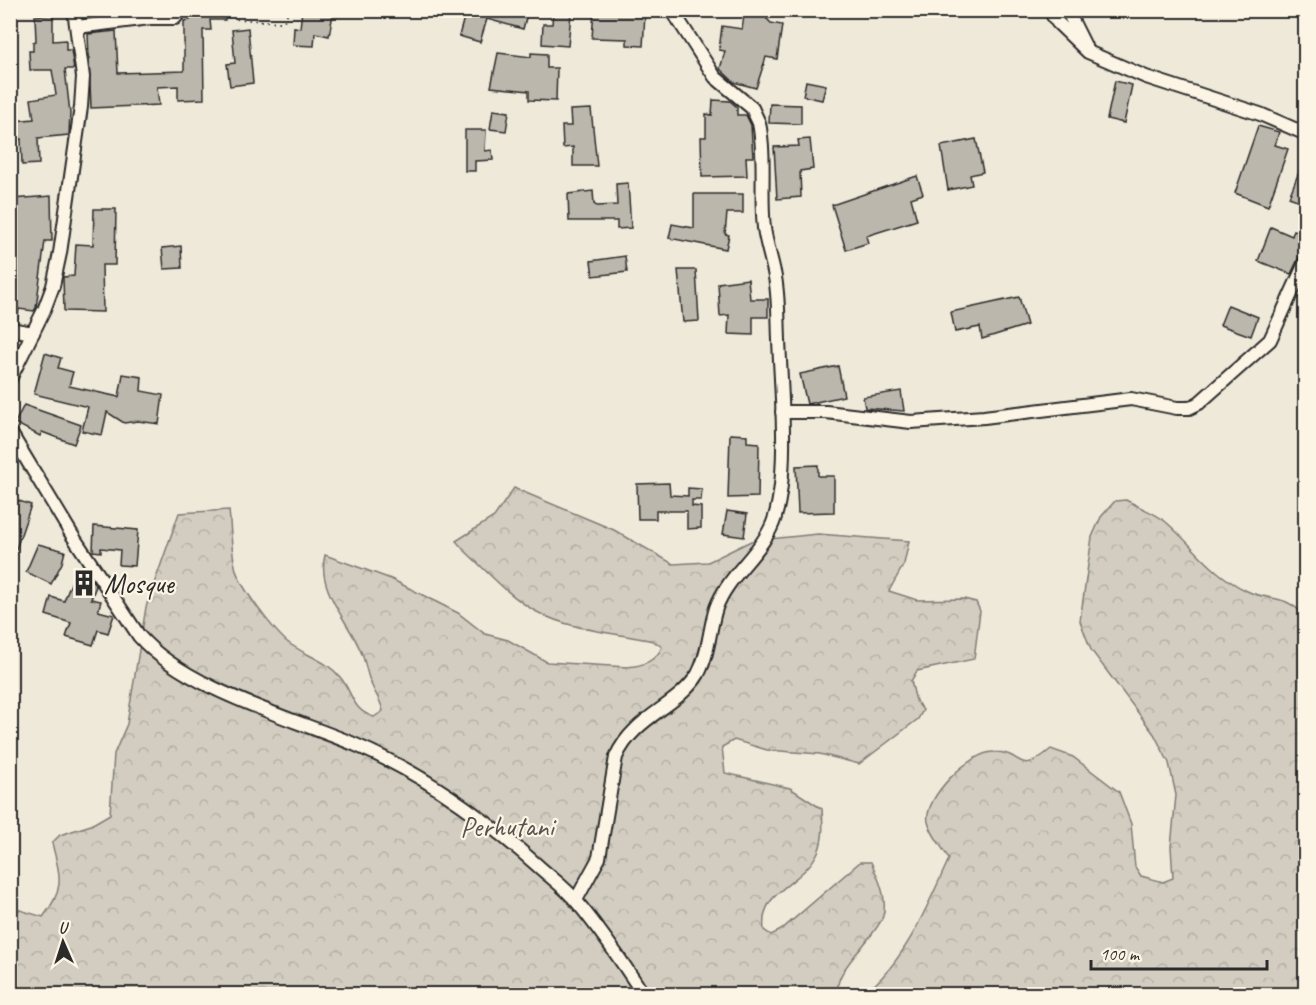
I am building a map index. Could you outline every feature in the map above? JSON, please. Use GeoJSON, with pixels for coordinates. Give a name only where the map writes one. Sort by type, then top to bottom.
{"type":"FeatureCollection","features":[{"type":"Feature","properties":{"kind":"street"},"geometry":{"type":"LineString","coordinates":[[10,379],[23,359],[53,286],[78,130],[83,77],[74,10]]}},
{"type":"Feature","properties":{"kind":"street"},"geometry":{"type":"LineString","coordinates":[[77,27],[150,18],[175,18],[181,10]]}},
{"type":"Feature","properties":{"kind":"street"},"geometry":{"type":"LineString","coordinates":[[576,900],[599,858],[616,757],[623,742],[652,714],[690,685],[697,675],[703,663],[716,608],[774,520],[779,502],[782,412],[775,273],[764,225],[761,135],[756,113],[715,77],[672,10]]}},
{"type":"Feature","properties":{"kind":"street"},"geometry":{"type":"LineString","coordinates":[[1049,10],[1058,23],[1088,52],[1146,77],[1260,114],[1305,134]]}},
{"type":"Feature","properties":{"kind":"street"},"geometry":{"type":"LineString","coordinates":[[1067,10],[1088,52]]}},
{"type":"Feature","properties":{"kind":"street"},"geometry":{"type":"LineString","coordinates":[[782,412],[826,412],[911,422],[984,417],[1131,399],[1177,408],[1189,408],[1199,403],[1270,340],[1305,261]]}},
{"type":"Feature","properties":{"kind":"street"},"geometry":{"type":"LineString","coordinates":[[10,329],[33,333]]}},
{"type":"Feature","properties":{"kind":"street"},"geometry":{"type":"LineString","coordinates":[[10,432],[72,535],[139,636],[151,650],[198,678],[259,708],[356,745],[424,779],[468,807],[576,900],[643,994]]}},
{"type":"Feature","properties":{"kind":"path"},"geometry":{"type":"LineString","coordinates":[[229,10],[236,19],[280,22],[284,21],[289,10]]}},
{"type":"Feature","properties":{"kind":"green space","name":"Perhutani"},"geometry":{"type":"Polygon","coordinates":[[[514,488],[614,530],[673,564],[708,562],[751,541],[818,534],[909,541],[904,564],[889,591],[917,600],[964,599],[976,602],[980,611],[974,659],[917,671],[911,681],[916,701],[923,710],[918,719],[859,764],[820,754],[767,750],[734,740],[722,747],[725,773],[790,788],[822,809],[822,836],[818,852],[802,873],[783,888],[768,905],[764,916],[764,930],[771,935],[781,930],[860,862],[871,862],[883,895],[883,916],[879,925],[841,976],[838,985],[839,994],[11,994],[10,907],[43,917],[55,898],[59,882],[52,843],[60,835],[91,825],[110,814],[114,754],[127,724],[146,607],[179,513],[229,510],[236,570],[244,587],[258,607],[286,641],[334,671],[361,710],[374,717],[383,711],[382,707],[370,682],[357,642],[336,606],[325,581],[325,555],[391,579],[458,613],[485,634],[508,640],[547,662],[627,667],[643,664],[656,656],[662,647],[653,641],[564,623],[537,612],[517,599],[456,541],[494,517],[514,488]]]}},
{"type":"Feature","properties":{"kind":"green space"},"geometry":{"type":"Polygon","coordinates":[[[1126,500],[1162,519],[1213,568],[1234,584],[1255,594],[1283,600],[1305,616],[1305,994],[864,994],[879,981],[904,949],[924,914],[949,859],[928,822],[928,812],[933,801],[950,778],[973,759],[984,754],[1004,753],[1026,763],[1032,762],[1051,749],[1073,757],[1119,792],[1131,824],[1135,867],[1141,876],[1163,882],[1173,878],[1171,847],[1176,795],[1169,763],[1154,734],[1091,650],[1080,621],[1092,537],[1101,517],[1115,501],[1126,500]]]}},
{"type":"Feature","properties":{"kind":"building"},"geometry":{"type":"Polygon","coordinates":[[[82,10],[107,10],[108,15],[83,18],[82,10]]]}},
{"type":"Feature","properties":{"kind":"building"},"geometry":{"type":"Polygon","coordinates":[[[190,10],[223,10],[225,20],[210,20],[211,30],[203,30],[204,99],[178,100],[178,86],[157,87],[159,105],[91,108],[88,34],[116,31],[118,73],[184,71],[184,21],[190,20],[190,10]]]}},
{"type":"Feature","properties":{"kind":"building"},"geometry":{"type":"Polygon","coordinates":[[[302,10],[333,14],[329,36],[315,33],[314,46],[293,45],[294,27],[300,28],[302,10]]]}},
{"type":"Feature","properties":{"kind":"building"},"geometry":{"type":"Polygon","coordinates":[[[466,10],[525,10],[527,14],[523,29],[487,19],[480,42],[459,36],[466,10]]]}},
{"type":"Feature","properties":{"kind":"building"},"geometry":{"type":"Polygon","coordinates":[[[594,10],[645,15],[643,46],[627,45],[627,39],[592,38],[594,10]]]}},
{"type":"Feature","properties":{"kind":"building"},"geometry":{"type":"Polygon","coordinates":[[[745,10],[767,10],[766,18],[771,23],[782,25],[777,59],[766,57],[756,88],[734,82],[720,69],[725,51],[719,50],[722,26],[742,29],[745,10]]]}},
{"type":"Feature","properties":{"kind":"building"},"geometry":{"type":"Polygon","coordinates":[[[553,11],[571,13],[568,46],[542,44],[543,24],[552,24],[553,11]]]}},
{"type":"Feature","properties":{"kind":"building"},"geometry":{"type":"Polygon","coordinates":[[[53,15],[53,41],[66,40],[66,50],[71,50],[74,69],[65,69],[70,113],[69,135],[38,138],[39,164],[22,165],[21,139],[16,140],[14,121],[34,119],[31,99],[56,95],[52,70],[30,70],[29,51],[33,51],[33,42],[36,41],[35,16],[53,15]]]}},
{"type":"Feature","properties":{"kind":"building"},"geometry":{"type":"Polygon","coordinates":[[[248,28],[253,83],[230,86],[227,64],[235,63],[232,30],[248,28]]]}},
{"type":"Feature","properties":{"kind":"building"},"geometry":{"type":"Polygon","coordinates":[[[498,53],[531,57],[531,53],[547,54],[547,68],[557,68],[556,101],[529,100],[529,91],[491,87],[498,53]]]}},
{"type":"Feature","properties":{"kind":"building"},"geometry":{"type":"Polygon","coordinates":[[[806,81],[826,85],[822,100],[803,96],[806,81]]]}},
{"type":"Feature","properties":{"kind":"building"},"geometry":{"type":"Polygon","coordinates":[[[1115,81],[1132,85],[1124,123],[1107,119],[1115,81]]]}},
{"type":"Feature","properties":{"kind":"building"},"geometry":{"type":"Polygon","coordinates":[[[713,100],[730,101],[737,107],[737,115],[746,115],[751,125],[753,157],[746,157],[747,176],[702,177],[701,137],[706,137],[706,114],[712,115],[713,100]]]}},
{"type":"Feature","properties":{"kind":"building"},"geometry":{"type":"Polygon","coordinates":[[[770,104],[801,105],[801,124],[769,123],[770,104]]]}},
{"type":"Feature","properties":{"kind":"building"},"geometry":{"type":"Polygon","coordinates":[[[591,109],[597,166],[573,166],[573,147],[563,148],[562,126],[571,126],[570,110],[591,109]]]}},
{"type":"Feature","properties":{"kind":"building"},"geometry":{"type":"Polygon","coordinates":[[[493,110],[509,112],[506,131],[490,129],[493,110]]]}},
{"type":"Feature","properties":{"kind":"building"},"geometry":{"type":"Polygon","coordinates":[[[1258,126],[1279,132],[1275,145],[1288,149],[1268,206],[1235,193],[1258,126]]]}},
{"type":"Feature","properties":{"kind":"building"},"geometry":{"type":"Polygon","coordinates":[[[465,130],[486,130],[485,151],[492,150],[493,160],[475,161],[475,171],[465,171],[465,130]]]}},
{"type":"Feature","properties":{"kind":"building"},"geometry":{"type":"Polygon","coordinates":[[[810,139],[813,169],[800,171],[801,197],[777,199],[774,147],[799,146],[798,140],[810,139]]]}},
{"type":"Feature","properties":{"kind":"building"},"geometry":{"type":"Polygon","coordinates":[[[976,139],[983,172],[970,175],[972,185],[948,190],[941,146],[976,139]]]}},
{"type":"Feature","properties":{"kind":"building"},"geometry":{"type":"Polygon","coordinates":[[[1305,157],[1305,203],[1289,197],[1305,157]]]}},
{"type":"Feature","properties":{"kind":"building"},"geometry":{"type":"Polygon","coordinates":[[[917,176],[923,194],[911,198],[917,220],[866,236],[868,243],[846,250],[832,205],[917,176]]]}},
{"type":"Feature","properties":{"kind":"building"},"geometry":{"type":"Polygon","coordinates":[[[628,183],[631,228],[617,229],[617,221],[569,221],[568,194],[593,191],[594,204],[597,206],[617,205],[616,184],[628,183]]]}},
{"type":"Feature","properties":{"kind":"building"},"geometry":{"type":"Polygon","coordinates":[[[694,194],[743,194],[743,213],[727,213],[725,234],[729,235],[726,249],[669,238],[672,224],[694,228],[694,194]]]}},
{"type":"Feature","properties":{"kind":"building"},"geometry":{"type":"Polygon","coordinates":[[[51,196],[52,241],[45,241],[36,308],[34,311],[19,309],[17,322],[10,321],[10,245],[15,246],[16,216],[12,199],[51,196]]]}},
{"type":"Feature","properties":{"kind":"building"},"geometry":{"type":"Polygon","coordinates":[[[94,209],[116,209],[115,265],[102,265],[103,312],[64,311],[63,277],[74,276],[76,244],[93,245],[94,209]]]}},
{"type":"Feature","properties":{"kind":"building"},"geometry":{"type":"Polygon","coordinates":[[[1271,227],[1292,236],[1294,230],[1305,234],[1300,255],[1291,274],[1258,261],[1271,227]]]}},
{"type":"Feature","properties":{"kind":"building"},"geometry":{"type":"Polygon","coordinates":[[[181,246],[182,268],[164,269],[162,248],[181,246]]]}},
{"type":"Feature","properties":{"kind":"building"},"geometry":{"type":"Polygon","coordinates":[[[625,256],[627,272],[593,276],[591,261],[625,256]]]}},
{"type":"Feature","properties":{"kind":"building"},"geometry":{"type":"Polygon","coordinates":[[[678,270],[696,270],[699,321],[683,322],[678,270]]]}},
{"type":"Feature","properties":{"kind":"building"},"geometry":{"type":"Polygon","coordinates":[[[748,279],[750,299],[768,299],[768,317],[753,317],[753,335],[728,334],[729,315],[720,316],[718,283],[748,279]]]}},
{"type":"Feature","properties":{"kind":"building"},"geometry":{"type":"Polygon","coordinates":[[[1019,297],[1027,325],[982,339],[980,327],[955,332],[951,312],[1019,297]]]}},
{"type":"Feature","properties":{"kind":"building"},"geometry":{"type":"Polygon","coordinates":[[[1228,305],[1258,317],[1251,336],[1220,325],[1228,305]]]}},
{"type":"Feature","properties":{"kind":"building"},"geometry":{"type":"Polygon","coordinates":[[[45,353],[61,358],[58,368],[73,372],[69,386],[119,397],[123,374],[142,377],[141,391],[163,395],[159,424],[138,421],[124,423],[107,412],[102,435],[82,431],[88,407],[34,394],[45,353]]]}},
{"type":"Feature","properties":{"kind":"building"},"geometry":{"type":"Polygon","coordinates":[[[838,366],[844,396],[807,404],[800,374],[838,366]]]}},
{"type":"Feature","properties":{"kind":"building"},"geometry":{"type":"Polygon","coordinates":[[[901,391],[904,411],[865,408],[863,397],[901,391]]]}},
{"type":"Feature","properties":{"kind":"building"},"geometry":{"type":"Polygon","coordinates":[[[24,405],[81,425],[74,444],[42,432],[40,436],[15,423],[24,405]]]}},
{"type":"Feature","properties":{"kind":"building"},"geometry":{"type":"Polygon","coordinates":[[[730,434],[747,435],[747,442],[759,443],[758,497],[728,498],[730,434]]]}},
{"type":"Feature","properties":{"kind":"building"},"geometry":{"type":"Polygon","coordinates":[[[818,465],[818,476],[834,476],[834,512],[798,513],[796,466],[818,465]]]}},
{"type":"Feature","properties":{"kind":"building"},"geometry":{"type":"Polygon","coordinates":[[[669,483],[670,495],[688,496],[688,488],[702,489],[701,500],[692,500],[692,506],[701,507],[701,528],[687,529],[687,511],[656,511],[656,519],[638,519],[637,484],[669,483]]]}},
{"type":"Feature","properties":{"kind":"building"},"geometry":{"type":"Polygon","coordinates":[[[10,498],[31,505],[12,561],[10,561],[10,498]]]}},
{"type":"Feature","properties":{"kind":"building"},"geometry":{"type":"Polygon","coordinates":[[[727,511],[747,514],[744,537],[723,534],[727,511]]]}},
{"type":"Feature","properties":{"kind":"building"},"geometry":{"type":"Polygon","coordinates":[[[94,526],[138,530],[135,566],[119,565],[120,550],[101,548],[101,552],[93,551],[94,526]]]}},
{"type":"Feature","properties":{"kind":"building"},"geometry":{"type":"Polygon","coordinates":[[[38,544],[65,551],[62,563],[51,584],[26,572],[38,544]]]}},
{"type":"Feature","properties":{"kind":"building"},"geometry":{"type":"Polygon","coordinates":[[[76,571],[89,576],[96,586],[91,599],[101,601],[98,611],[114,615],[108,633],[98,630],[93,645],[66,637],[71,623],[46,615],[51,597],[64,601],[76,571]]]}},
{"type":"Feature","properties":{"kind":"place","name":"Mosque"},"geometry":{"type":"Point","coordinates":[84,583]}}]}
